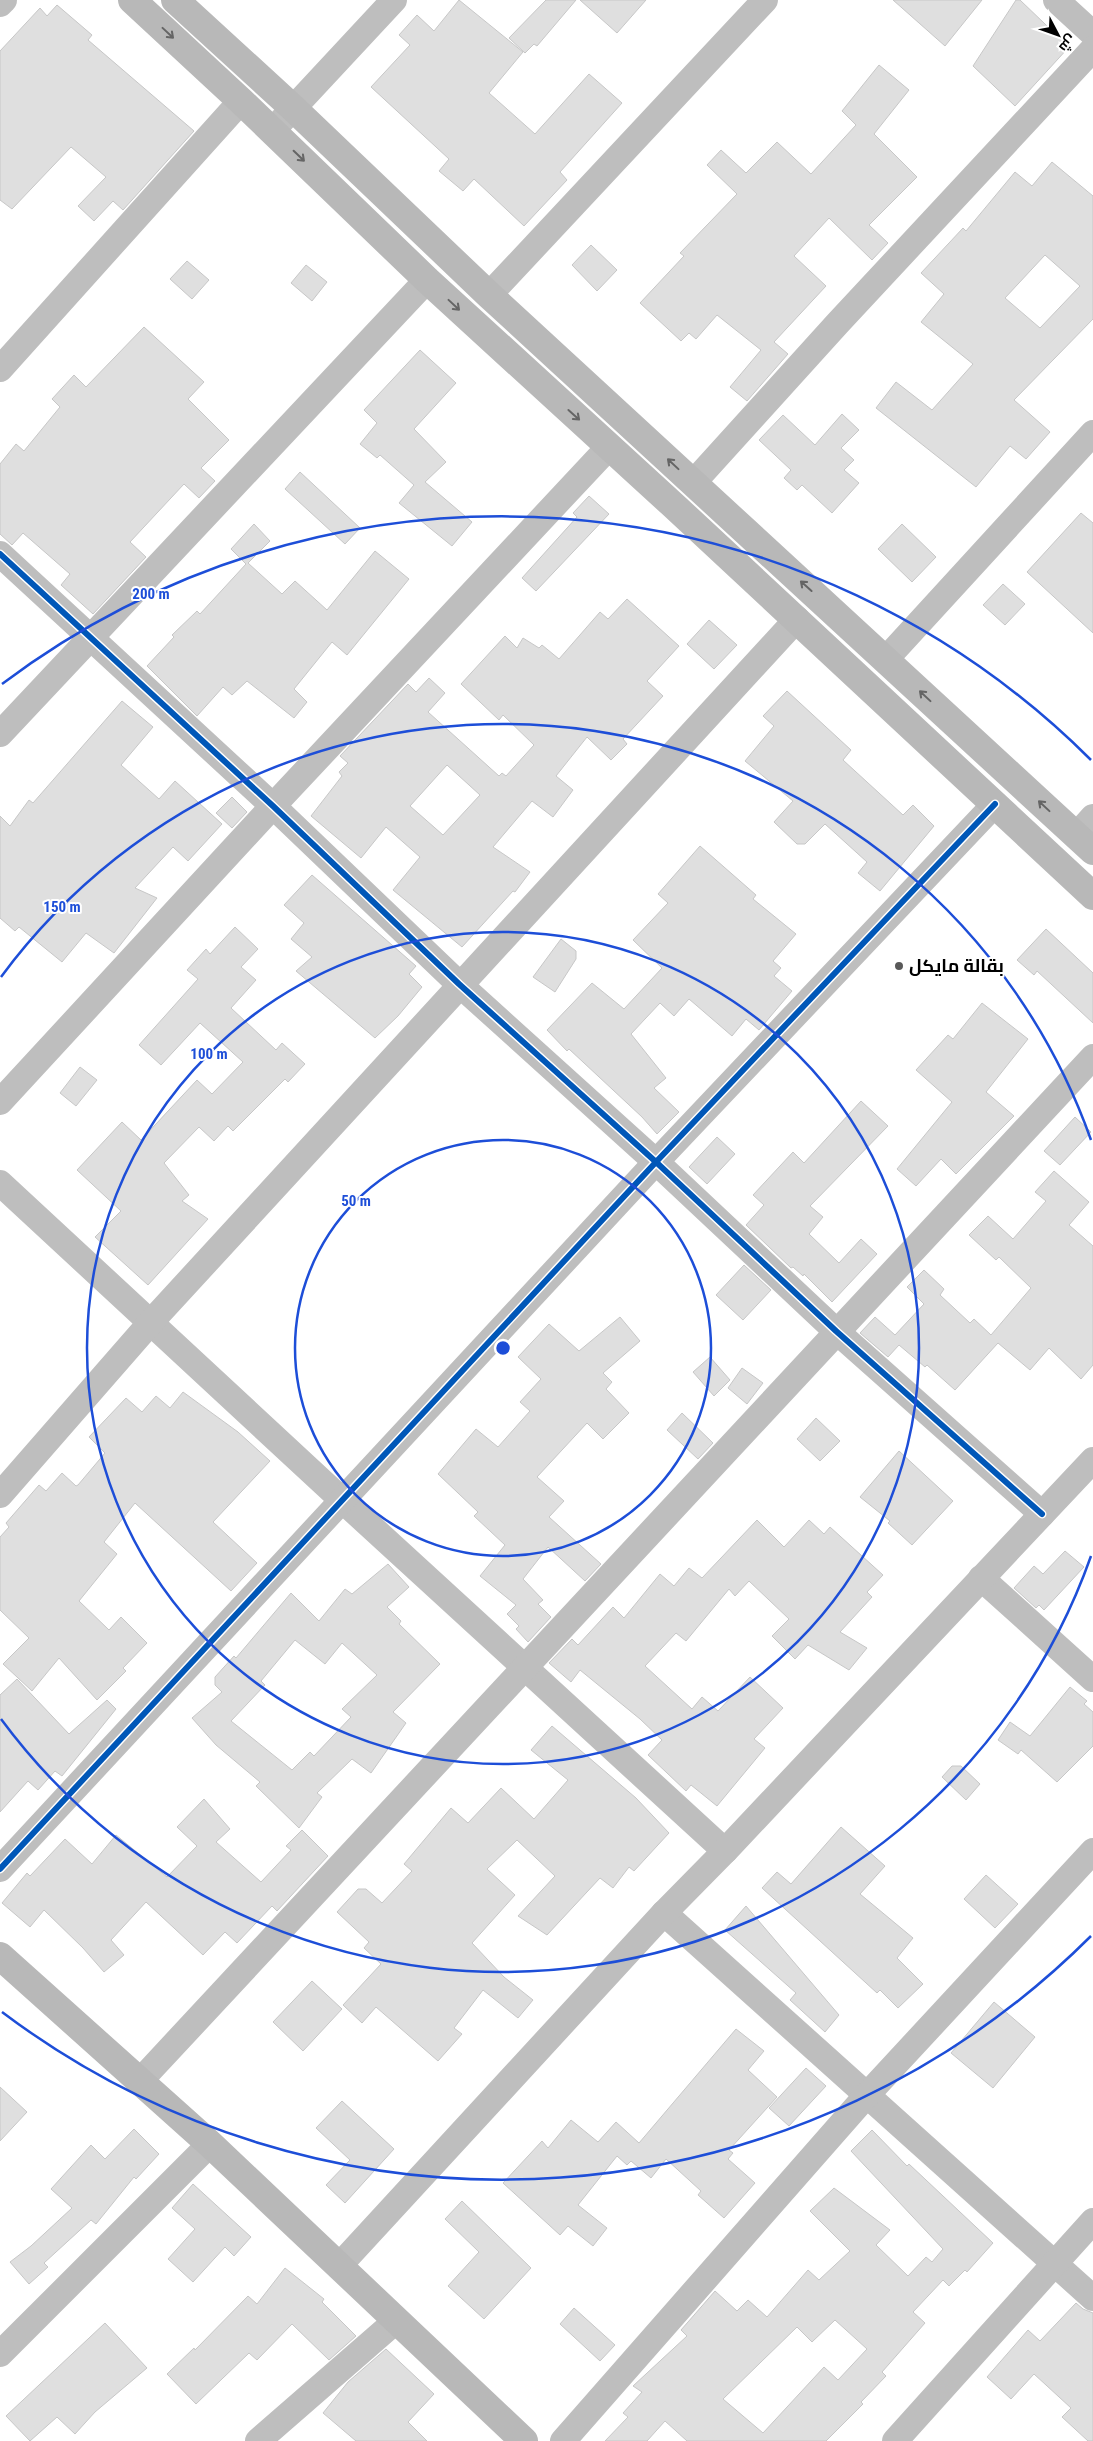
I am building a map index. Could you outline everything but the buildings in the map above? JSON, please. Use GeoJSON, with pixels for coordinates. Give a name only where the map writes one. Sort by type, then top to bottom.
{"type":"FeatureCollection","features":[{"type":"Feature","properties":{"kind":"main road"},"geometry":{"type":"LineString","coordinates":[[132,0],[242,101],[427,280],[797,619],[1093,896]]}},
{"type":"Feature","properties":{"kind":"main road"},"geometry":{"type":"LineString","coordinates":[[175,0],[293,108],[489,295],[693,483],[886,659],[1087,834]]}},
{"type":"Feature","properties":{"kind":"main road"},"geometry":{"type":"LineString","coordinates":[[2,1962],[210,2144],[524,2441]]}},
{"type":"Feature","properties":{"kind":"street"},"geometry":{"type":"LineString","coordinates":[[0,4],[4,0]]}},
{"type":"Feature","properties":{"kind":"street"},"geometry":{"type":"LineString","coordinates":[[272,131],[394,0]]}},
{"type":"Feature","properties":{"kind":"street"},"geometry":{"type":"LineString","coordinates":[[489,295],[766,0]]}},
{"type":"Feature","properties":{"kind":"street"},"geometry":{"type":"LineString","coordinates":[[1056,0],[1093,34]]}},
{"type":"Feature","properties":{"kind":"street"},"geometry":{"type":"LineString","coordinates":[[693,483],[837,324],[1093,49]]}},
{"type":"Feature","properties":{"kind":"street"},"geometry":{"type":"LineString","coordinates":[[0,369],[242,101]]}},
{"type":"Feature","properties":{"kind":"street"},"geometry":{"type":"LineString","coordinates":[[0,734],[427,280]]}},
{"type":"Feature","properties":{"kind":"street"},"geometry":{"type":"LineString","coordinates":[[886,659],[1093,433]]}},
{"type":"Feature","properties":{"kind":"street"},"geometry":{"type":"LineString","coordinates":[[0,1102],[273,806],[609,447]]}},
{"type":"Feature","properties":{"kind":"street"},"geometry":{"type":"LineString","coordinates":[[0,554],[273,806],[459,984],[656,1162],[836,1331],[1042,1514]]}},
{"type":"Feature","properties":{"kind":"street"},"geometry":{"type":"LineString","coordinates":[[0,1494],[152,1322],[459,984],[797,619]]}},
{"type":"Feature","properties":{"kind":"street"},"geometry":{"type":"LineString","coordinates":[[0,1869],[656,1162],[995,804]]}},
{"type":"Feature","properties":{"kind":"street"},"geometry":{"type":"LineString","coordinates":[[140,2081],[1093,1057]]}},
{"type":"Feature","properties":{"kind":"street"},"geometry":{"type":"LineString","coordinates":[[0,1182],[342,1500],[725,1851]]}},
{"type":"Feature","properties":{"kind":"street"},"geometry":{"type":"LineString","coordinates":[[339,2266],[664,1913],[725,1851],[1093,1460]]}},
{"type":"Feature","properties":{"kind":"street"},"geometry":{"type":"LineString","coordinates":[[981,1578],[1093,1680]]}},
{"type":"Feature","properties":{"kind":"street"},"geometry":{"type":"LineString","coordinates":[[563,2441],[866,2096],[1093,1851]]}},
{"type":"Feature","properties":{"kind":"street"},"geometry":{"type":"LineString","coordinates":[[664,1913],[1093,2298]]}},
{"type":"Feature","properties":{"kind":"street"},"geometry":{"type":"LineString","coordinates":[[0,2354],[210,2144]]}},
{"type":"Feature","properties":{"kind":"street"},"geometry":{"type":"LineString","coordinates":[[895,2441],[1093,2221]]}},
{"type":"Feature","properties":{"kind":"street"},"geometry":{"type":"LineString","coordinates":[[258,2441],[396,2320]]}},
{"type":"Feature","properties":{"kind":"cycle path"},"geometry":{"type":"LineString","coordinates":[[0,554],[273,806],[459,984],[656,1162],[836,1331],[1042,1514]]}},
{"type":"Feature","properties":{"kind":"cycle path"},"geometry":{"type":"LineString","coordinates":[[0,1869],[656,1162],[995,804]]}},
{"type":"Feature","properties":{"kind":"place","name":"بقالة مايكل"},"geometry":{"type":"Point","coordinates":[899,966]}}]}
